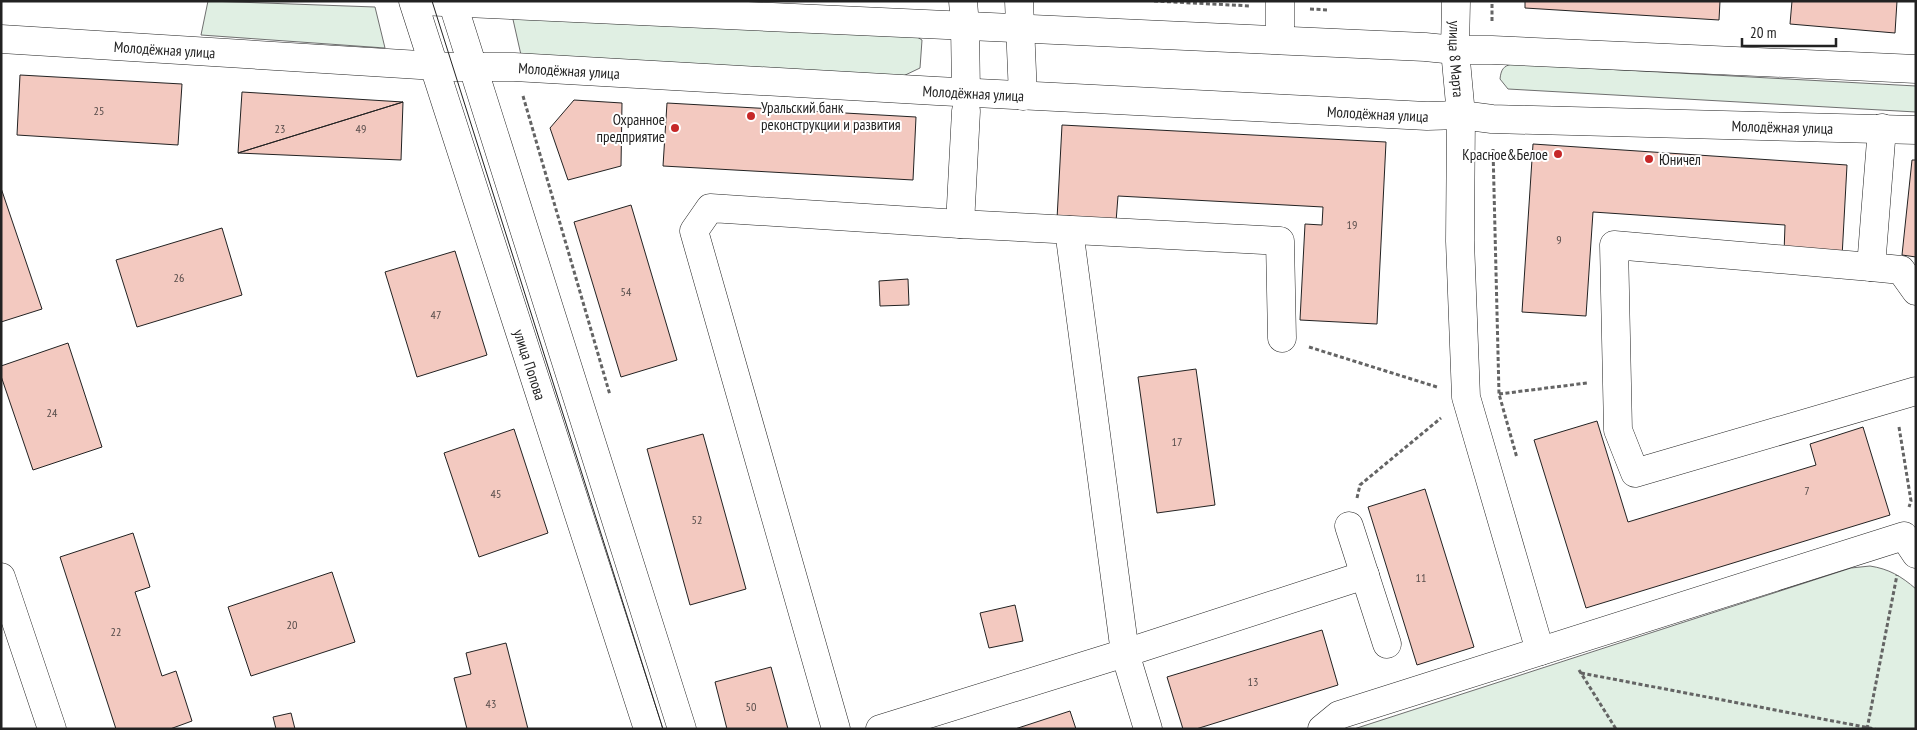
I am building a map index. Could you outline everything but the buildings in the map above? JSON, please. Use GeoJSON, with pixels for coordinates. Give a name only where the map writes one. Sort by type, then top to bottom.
{"type":"FeatureCollection","features":[{"type":"Feature","properties":{"kind":"street","name":"улица Попова"},"geometry":{"type":"LineString","coordinates":[[414,1],[648,729]]}},
{"type":"Feature","properties":{"kind":"street"},"geometry":{"type":"LineString","coordinates":[[421,1],[964,14],[1019,28],[1455,50],[1492,50],[1916,69]]}},
{"type":"Feature","properties":{"kind":"street"},"geometry":{"type":"LineString","coordinates":[[1019,1],[1023,96]]}},
{"type":"Feature","properties":{"kind":"street"},"geometry":{"type":"LineString","coordinates":[[1280,1],[1280,40]]}},
{"type":"Feature","properties":{"kind":"street","name":"улица 8 Марта"},"geometry":{"type":"LineString","coordinates":[[1456,1],[1455,50],[1461,115],[1460,241],[1466,397],[1540,651]]}},
{"type":"Feature","properties":{"kind":"street"},"geometry":{"type":"LineString","coordinates":[[453,2],[682,729]]}},
{"type":"Feature","properties":{"kind":"street"},"geometry":{"type":"LineString","coordinates":[[960,224],[966,102],[964,14]]}},
{"type":"Feature","properties":{"kind":"street","name":"Молодёжная улица"},"geometry":{"type":"LineString","coordinates":[[1,39],[434,66],[473,68],[514,67],[966,102],[1023,96],[1427,116],[1461,115],[1492,119],[1916,130]]}},
{"type":"Feature","properties":{"kind":"street"},"geometry":{"type":"LineString","coordinates":[[1871,267],[1882,128]]}},
{"type":"Feature","properties":{"kind":"street"},"geometry":{"type":"LineString","coordinates":[[836,729],[694,231],[710,208],[960,224],[1280,241],[1282,338]]}},
{"type":"Feature","properties":{"kind":"street"},"geometry":{"type":"LineString","coordinates":[[1069,230],[1125,653],[1148,729]]}},
{"type":"Feature","properties":{"kind":"street"},"geometry":{"type":"LineString","coordinates":[[1911,277],[1871,267],[1614,245],[1618,430],[1635,473],[1916,391]]}},
{"type":"Feature","properties":{"kind":"street"},"geometry":{"type":"LineString","coordinates":[[1349,526],[1387,644]]}},
{"type":"Feature","properties":{"kind":"street"},"geometry":{"type":"LineString","coordinates":[[1322,729],[1339,715],[1904,536],[1916,554]]}},
{"type":"Feature","properties":{"kind":"street"},"geometry":{"type":"LineString","coordinates":[[880,729],[1125,653],[1365,575]]}},
{"type":"Feature","properties":{"kind":"street"},"geometry":{"type":"LineString","coordinates":[[1,577],[52,729]]}},
{"type":"Feature","properties":{"kind":"path"},"geometry":{"type":"LineString","coordinates":[[1492,1],[1492,50]]}},
{"type":"Feature","properties":{"kind":"path"},"geometry":{"type":"LineString","coordinates":[[514,67],[612,401]]}},
{"type":"Feature","properties":{"kind":"path"},"geometry":{"type":"LineString","coordinates":[[1492,119],[1499,394],[1518,460]]}},
{"type":"Feature","properties":{"kind":"path"},"geometry":{"type":"LineString","coordinates":[[1349,526],[1360,485],[1466,397]]}},
{"type":"Feature","properties":{"kind":"path"},"geometry":{"type":"LineString","coordinates":[[1571,642],[1580,673],[1616,729]]}},
{"type":"Feature","properties":{"kind":"path"},"geometry":{"type":"LineString","coordinates":[[1580,673],[1875,729]]}},
{"type":"Feature","properties":{"kind":"green space"},"geometry":{"type":"Polygon","coordinates":[[[208,1],[375,7],[385,48],[201,35],[208,1]]]}},
{"type":"Feature","properties":{"kind":"green space"},"geometry":{"type":"Polygon","coordinates":[[[512,15],[906,30],[922,40],[920,68],[899,78],[521,55],[512,15]]]}},
{"type":"Feature","properties":{"kind":"green space"},"geometry":{"type":"Polygon","coordinates":[[[1512,64],[1916,86],[1916,112],[1508,89],[1500,79],[1500,76],[1506,66],[1512,64]]]}},
{"type":"Feature","properties":{"kind":"green space"},"geometry":{"type":"Polygon","coordinates":[[[1870,566],[1894,574],[1916,589],[1916,729],[1354,729],[1851,568],[1870,566]]]}},
{"type":"Feature","properties":{"kind":"tram line"},"geometry":{"type":"LineString","coordinates":[[432,1],[663,729]]}},
{"type":"Feature","properties":{"kind":"place","name":"Уральский банк реконструкции и развития"},"geometry":{"type":"Point","coordinates":[751,116]}},
{"type":"Feature","properties":{"kind":"place","name":"Охранное предприятие"},"geometry":{"type":"Point","coordinates":[675,128]}},
{"type":"Feature","properties":{"kind":"place","name":"Красное&Белое"},"geometry":{"type":"Point","coordinates":[1558,154]}},
{"type":"Feature","properties":{"kind":"place","name":"Юничел"},"geometry":{"type":"Point","coordinates":[1649,159]}}]}
